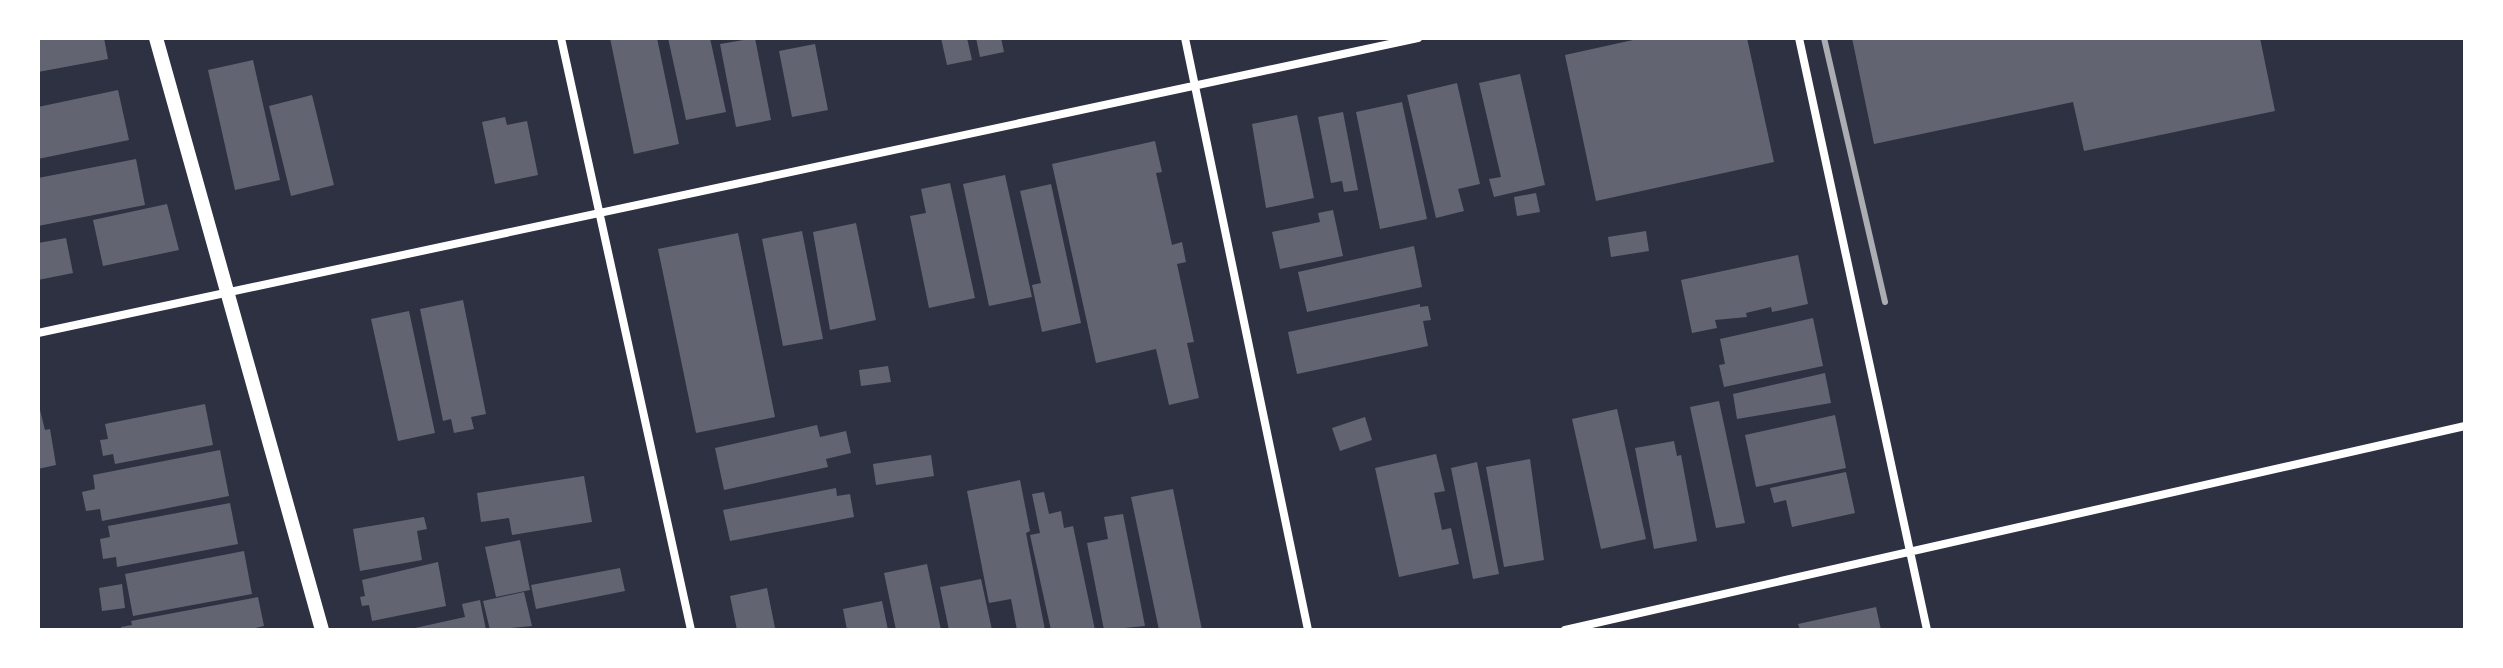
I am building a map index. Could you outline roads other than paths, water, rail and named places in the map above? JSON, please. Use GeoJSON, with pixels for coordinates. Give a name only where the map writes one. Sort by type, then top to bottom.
{"type":"FeatureCollection","features":[{"type":"Feature","properties":{"kind":"street"},"geometry":{"type":"LineString","coordinates":[[156,38],[322,630]]}},
{"type":"Feature","properties":{"kind":"street"},"geometry":{"type":"LineString","coordinates":[[561,38],[691,630]]}},
{"type":"Feature","properties":{"kind":"street"},"geometry":{"type":"LineString","coordinates":[[1185,38],[1308,630]]}},
{"type":"Feature","properties":{"kind":"street"},"geometry":{"type":"LineString","coordinates":[[38,333],[1418,38]]}},
{"type":"Feature","properties":{"kind":"street"},"geometry":{"type":"LineString","coordinates":[[1799,38],[1927,630]]}},
{"type":"Feature","properties":{"kind":"street"},"geometry":{"type":"LineString","coordinates":[[1565,630],[2465,426]]}},
{"type":"Feature","properties":{"kind":"railway"},"geometry":{"type":"LineString","coordinates":[[1824,38],[1885,302]]}}]}
